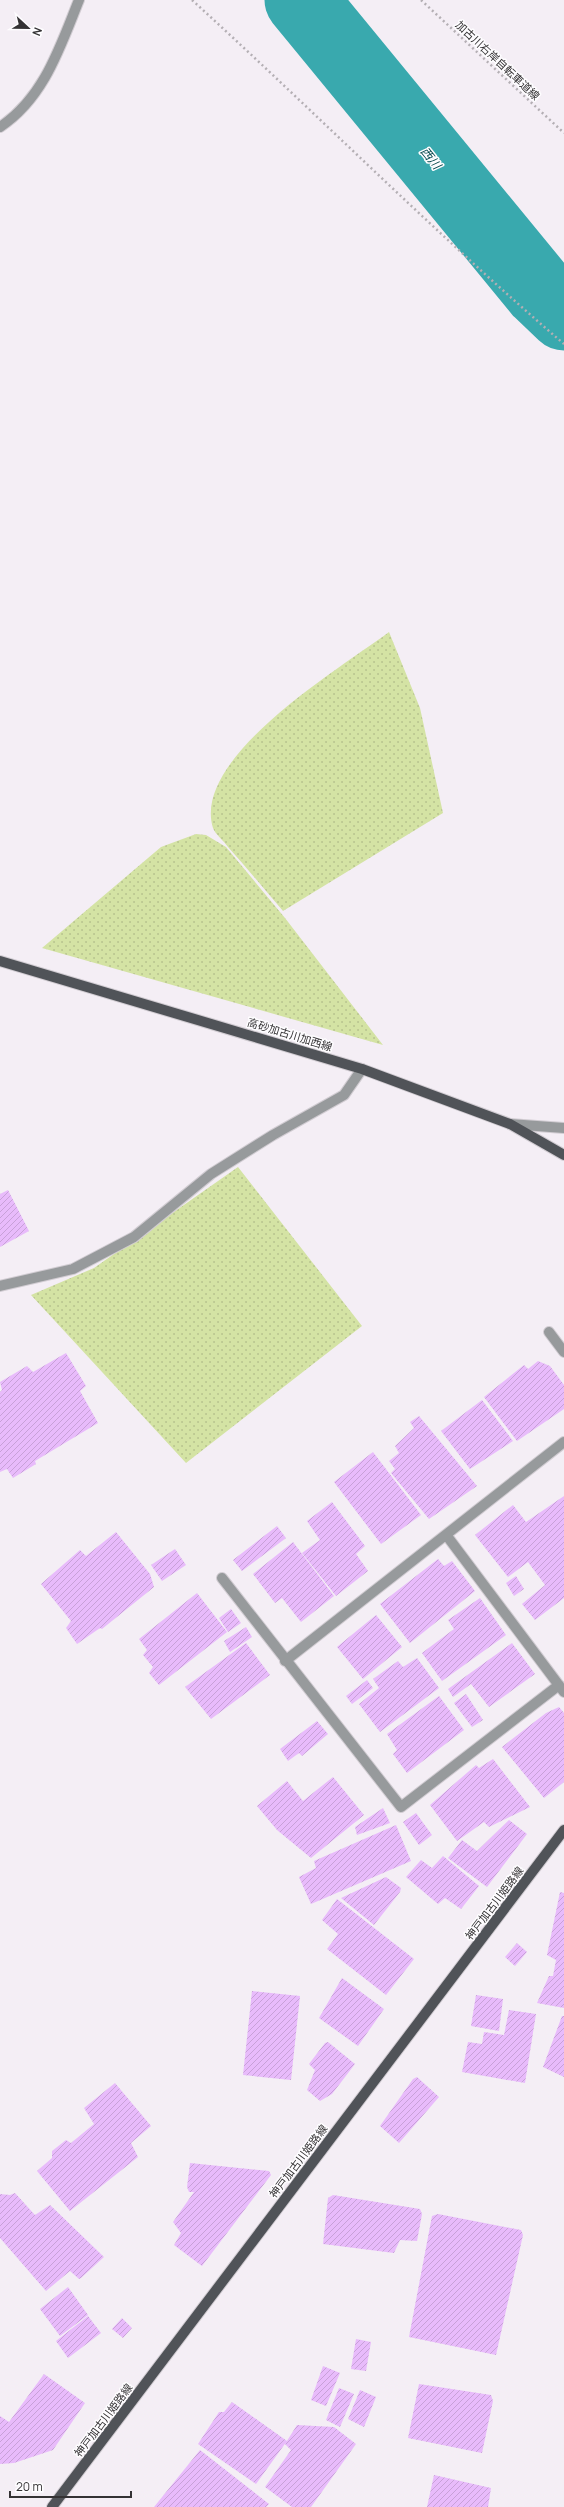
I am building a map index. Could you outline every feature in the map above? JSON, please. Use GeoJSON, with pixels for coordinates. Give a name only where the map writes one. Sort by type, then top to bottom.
{"type":"FeatureCollection","features":[{"type":"Feature","properties":{"kind":"main road","name":"高砂加古川加西線"},"geometry":{"type":"LineString","coordinates":[[0,961],[362,1069],[510,1124],[564,1155]]}},
{"type":"Feature","properties":{"kind":"main road","name":"神戸加古川姫路線"},"geometry":{"type":"LineString","coordinates":[[52,2507],[564,1830]]}},
{"type":"Feature","properties":{"kind":"street"},"geometry":{"type":"LineString","coordinates":[[0,128],[17,116],[50,71],[79,0]]}},
{"type":"Feature","properties":{"kind":"street"},"geometry":{"type":"LineString","coordinates":[[0,1286],[73,1269],[134,1237],[211,1174],[273,1135],[344,1095],[362,1069]]}},
{"type":"Feature","properties":{"kind":"street"},"geometry":{"type":"LineString","coordinates":[[510,1124],[564,1128]]}},
{"type":"Feature","properties":{"kind":"street"},"geometry":{"type":"LineString","coordinates":[[549,1332],[564,1352]]}},
{"type":"Feature","properties":{"kind":"street"},"geometry":{"type":"LineString","coordinates":[[285,1660],[447,1536],[564,1442]]}},
{"type":"Feature","properties":{"kind":"street"},"geometry":{"type":"LineString","coordinates":[[222,1578],[400,1807],[562,1688],[447,1536]]}},
{"type":"Feature","properties":{"kind":"path"},"geometry":{"type":"LineString","coordinates":[[192,0],[438,233],[485,272],[564,344]]}},
{"type":"Feature","properties":{"kind":"path","name":"加古川右岸自転車道線"},"geometry":{"type":"LineString","coordinates":[[421,0],[564,133]]}},
{"type":"Feature","properties":{"kind":"green space"},"geometry":{"type":"Polygon","coordinates":[[[389,632],[420,708],[443,813],[283,911],[214,830],[212,801],[224,772],[246,744],[306,691],[389,632]]]}},
{"type":"Feature","properties":{"kind":"green space"},"geometry":{"type":"Polygon","coordinates":[[[196,834],[206,835],[226,847],[285,918],[383,1045],[42,948],[161,847],[196,834]]]}},
{"type":"Feature","properties":{"kind":"green space"},"geometry":{"type":"Polygon","coordinates":[[[238,1167],[362,1326],[186,1463],[31,1295],[94,1268],[238,1167]]]}},
{"type":"Feature","properties":{"kind":"building"},"geometry":{"type":"Polygon","coordinates":[[[8,1190],[29,1231],[0,1247],[0,1194],[8,1190]]]}},
{"type":"Feature","properties":{"kind":"building"},"geometry":{"type":"Polygon","coordinates":[[[66,1353],[86,1386],[80,1391],[98,1423],[35,1461],[36,1464],[13,1478],[7,1469],[0,1472],[0,1392],[2,1390],[0,1382],[27,1366],[33,1372],[66,1353]]]}},
{"type":"Feature","properties":{"kind":"building"},"geometry":{"type":"Polygon","coordinates":[[[538,1361],[550,1366],[564,1385],[564,1409],[517,1441],[484,1397],[524,1365],[528,1369],[538,1361]]]}},
{"type":"Feature","properties":{"kind":"building"},"geometry":{"type":"Polygon","coordinates":[[[482,1400],[513,1441],[470,1469],[441,1431],[482,1400]]]}},
{"type":"Feature","properties":{"kind":"building"},"geometry":{"type":"Polygon","coordinates":[[[419,1416],[477,1486],[429,1519],[391,1473],[395,1469],[389,1461],[399,1453],[395,1446],[414,1428],[410,1422],[419,1416]]]}},
{"type":"Feature","properties":{"kind":"building"},"geometry":{"type":"Polygon","coordinates":[[[373,1452],[421,1515],[381,1544],[334,1482],[373,1452]]]}},
{"type":"Feature","properties":{"kind":"building"},"geometry":{"type":"Polygon","coordinates":[[[564,1496],[564,1598],[535,1620],[522,1604],[545,1585],[528,1562],[508,1577],[475,1535],[513,1505],[526,1522],[564,1496]]]}},
{"type":"Feature","properties":{"kind":"building"},"geometry":{"type":"Polygon","coordinates":[[[332,1502],[365,1546],[356,1554],[368,1571],[336,1596],[302,1553],[320,1540],[307,1521],[332,1502]]]}},
{"type":"Feature","properties":{"kind":"building"},"geometry":{"type":"Polygon","coordinates":[[[277,1526],[286,1538],[242,1571],[233,1560],[277,1526]]]}},
{"type":"Feature","properties":{"kind":"building"},"geometry":{"type":"Polygon","coordinates":[[[116,1532],[150,1574],[154,1587],[102,1629],[100,1628],[77,1644],[66,1628],[71,1621],[41,1584],[80,1550],[86,1556],[116,1532]]]}},
{"type":"Feature","properties":{"kind":"building"},"geometry":{"type":"Polygon","coordinates":[[[293,1542],[334,1596],[301,1622],[282,1598],[275,1603],[253,1574],[293,1542]]]}},
{"type":"Feature","properties":{"kind":"building"},"geometry":{"type":"Polygon","coordinates":[[[175,1549],[186,1565],[162,1581],[151,1565],[175,1549]]]}},
{"type":"Feature","properties":{"kind":"building"},"geometry":{"type":"Polygon","coordinates":[[[438,1559],[444,1566],[452,1561],[475,1591],[410,1643],[380,1604],[438,1559]]]}},
{"type":"Feature","properties":{"kind":"building"},"geometry":{"type":"Polygon","coordinates":[[[516,1576],[524,1589],[514,1596],[506,1583],[516,1576]]]}},
{"type":"Feature","properties":{"kind":"building"},"geometry":{"type":"Polygon","coordinates":[[[197,1593],[227,1632],[159,1685],[149,1673],[153,1667],[143,1655],[147,1650],[139,1639],[197,1593]]]}},
{"type":"Feature","properties":{"kind":"building"},"geometry":{"type":"Polygon","coordinates":[[[480,1598],[506,1635],[442,1681],[422,1653],[454,1629],[448,1620],[480,1598]]]}},
{"type":"Feature","properties":{"kind":"building"},"geometry":{"type":"Polygon","coordinates":[[[231,1609],[241,1623],[228,1632],[219,1618],[231,1609]]]}},
{"type":"Feature","properties":{"kind":"building"},"geometry":{"type":"Polygon","coordinates":[[[376,1615],[402,1647],[363,1679],[337,1647],[376,1615]]]}},
{"type":"Feature","properties":{"kind":"building"},"geometry":{"type":"Polygon","coordinates":[[[246,1627],[252,1637],[230,1652],[224,1641],[246,1627]]]}},
{"type":"Feature","properties":{"kind":"building"},"geometry":{"type":"Polygon","coordinates":[[[246,1643],[270,1675],[211,1719],[185,1687],[246,1643]]]}},
{"type":"Feature","properties":{"kind":"building"},"geometry":{"type":"Polygon","coordinates":[[[512,1643],[535,1674],[489,1707],[471,1684],[453,1697],[448,1689],[512,1643]]]}},
{"type":"Feature","properties":{"kind":"building"},"geometry":{"type":"Polygon","coordinates":[[[417,1658],[439,1688],[380,1732],[359,1704],[379,1688],[373,1679],[398,1661],[403,1667],[417,1658]]]}},
{"type":"Feature","properties":{"kind":"building"},"geometry":{"type":"Polygon","coordinates":[[[367,1680],[373,1688],[352,1704],[346,1696],[367,1680]]]}},
{"type":"Feature","properties":{"kind":"building"},"geometry":{"type":"Polygon","coordinates":[[[466,1694],[483,1720],[472,1727],[454,1703],[466,1694]]]}},
{"type":"Feature","properties":{"kind":"building"},"geometry":{"type":"Polygon","coordinates":[[[439,1696],[464,1730],[407,1773],[393,1754],[397,1750],[387,1734],[439,1696]]]}},
{"type":"Feature","properties":{"kind":"building"},"geometry":{"type":"Polygon","coordinates":[[[559,1707],[564,1713],[564,1782],[544,1798],[502,1747],[546,1713],[559,1707]]]}},
{"type":"Feature","properties":{"kind":"building"},"geometry":{"type":"Polygon","coordinates":[[[317,1721],[328,1734],[302,1756],[299,1753],[288,1761],[280,1749],[317,1721]]]}},
{"type":"Feature","properties":{"kind":"building"},"geometry":{"type":"Polygon","coordinates":[[[493,1759],[530,1807],[489,1827],[484,1822],[457,1841],[430,1805],[476,1765],[479,1768],[493,1759]]]}},
{"type":"Feature","properties":{"kind":"building"},"geometry":{"type":"Polygon","coordinates":[[[333,1777],[364,1815],[311,1858],[277,1830],[257,1806],[287,1781],[303,1801],[333,1777]]]}},
{"type":"Feature","properties":{"kind":"building"},"geometry":{"type":"Polygon","coordinates":[[[383,1808],[390,1823],[357,1835],[355,1827],[383,1808]]]}},
{"type":"Feature","properties":{"kind":"building"},"geometry":{"type":"Polygon","coordinates":[[[416,1813],[432,1835],[419,1845],[403,1822],[416,1813]]]}},
{"type":"Feature","properties":{"kind":"building"},"geometry":{"type":"Polygon","coordinates":[[[509,1820],[527,1834],[487,1887],[448,1858],[462,1840],[477,1851],[509,1820]]]}},
{"type":"Feature","properties":{"kind":"building"},"geometry":{"type":"Polygon","coordinates":[[[396,1825],[411,1861],[311,1904],[299,1877],[316,1868],[314,1861],[396,1825]]]}},
{"type":"Feature","properties":{"kind":"building"},"geometry":{"type":"Polygon","coordinates":[[[443,1856],[479,1886],[461,1909],[445,1898],[438,1904],[406,1877],[421,1860],[432,1868],[443,1856]]]}},
{"type":"Feature","properties":{"kind":"building"},"geometry":{"type":"Polygon","coordinates":[[[386,1877],[401,1888],[400,1892],[374,1925],[341,1898],[386,1877]]]}},
{"type":"Feature","properties":{"kind":"building"},"geometry":{"type":"Polygon","coordinates":[[[560,1892],[564,1893],[564,2008],[537,2003],[549,1976],[553,1976],[556,1960],[547,1955],[560,1892]]]}},
{"type":"Feature","properties":{"kind":"building"},"geometry":{"type":"Polygon","coordinates":[[[337,1899],[414,1959],[386,1995],[327,1949],[338,1934],[322,1920],[337,1899]]]}},
{"type":"Feature","properties":{"kind":"building"},"geometry":{"type":"Polygon","coordinates":[[[517,1943],[527,1952],[515,1966],[505,1957],[517,1943]]]}},
{"type":"Feature","properties":{"kind":"building"},"geometry":{"type":"Polygon","coordinates":[[[342,1978],[384,2009],[358,2046],[319,2018],[342,1978]]]}},
{"type":"Feature","properties":{"kind":"building"},"geometry":{"type":"Polygon","coordinates":[[[252,1991],[300,1996],[291,2080],[243,2075],[252,1991]]]}},
{"type":"Feature","properties":{"kind":"building"},"geometry":{"type":"Polygon","coordinates":[[[476,1995],[503,1999],[499,2031],[471,2026],[476,1995]]]}},
{"type":"Feature","properties":{"kind":"building"},"geometry":{"type":"Polygon","coordinates":[[[509,2010],[536,2014],[525,2083],[462,2072],[468,2042],[482,2044],[484,2032],[504,2035],[509,2010]]]}},
{"type":"Feature","properties":{"kind":"building"},"geometry":{"type":"Polygon","coordinates":[[[562,2016],[564,2016],[564,2077],[543,2067],[562,2016]]]}},
{"type":"Feature","properties":{"kind":"building"},"geometry":{"type":"Polygon","coordinates":[[[328,2042],[355,2064],[332,2094],[320,2101],[307,2090],[315,2070],[309,2064],[325,2043],[328,2042]]]}},
{"type":"Feature","properties":{"kind":"building"},"geometry":{"type":"Polygon","coordinates":[[[417,2077],[439,2097],[399,2143],[380,2126],[413,2079],[417,2077]]]}},
{"type":"Feature","properties":{"kind":"building"},"geometry":{"type":"Polygon","coordinates":[[[115,2083],[151,2126],[131,2143],[138,2157],[70,2211],[37,2171],[52,2158],[52,2151],[66,2140],[71,2143],[94,2124],[84,2108],[115,2083]]]}},
{"type":"Feature","properties":{"kind":"building"},"geometry":{"type":"Polygon","coordinates":[[[190,2163],[269,2171],[271,2175],[202,2266],[174,2245],[181,2233],[173,2222],[194,2192],[189,2192],[187,2187],[190,2163]]]}},
{"type":"Feature","properties":{"kind":"building"},"geometry":{"type":"Polygon","coordinates":[[[15,2193],[35,2215],[50,2205],[104,2257],[81,2278],[79,2279],[70,2271],[46,2291],[0,2238],[0,2194],[10,2195],[15,2193]]]}},
{"type":"Feature","properties":{"kind":"building"},"geometry":{"type":"Polygon","coordinates":[[[333,2195],[420,2209],[422,2214],[417,2241],[400,2240],[394,2253],[323,2244],[328,2198],[333,2195]]]}},
{"type":"Feature","properties":{"kind":"building"},"geometry":{"type":"Polygon","coordinates":[[[438,2214],[521,2230],[523,2235],[496,2355],[409,2337],[432,2216],[438,2214]]]}},
{"type":"Feature","properties":{"kind":"building"},"geometry":{"type":"Polygon","coordinates":[[[68,2287],[88,2315],[60,2336],[40,2309],[68,2287]]]}},
{"type":"Feature","properties":{"kind":"building"},"geometry":{"type":"Polygon","coordinates":[[[88,2316],[101,2333],[68,2358],[56,2341],[88,2316]]]}},
{"type":"Feature","properties":{"kind":"building"},"geometry":{"type":"Polygon","coordinates":[[[122,2318],[132,2328],[123,2338],[112,2329],[122,2318]]]}},
{"type":"Feature","properties":{"kind":"building"},"geometry":{"type":"Polygon","coordinates":[[[356,2339],[371,2342],[366,2371],[351,2369],[356,2339]]]}},
{"type":"Feature","properties":{"kind":"building"},"geometry":{"type":"Polygon","coordinates":[[[323,2366],[340,2373],[326,2406],[311,2400],[323,2366]]]}},
{"type":"Feature","properties":{"kind":"building"},"geometry":{"type":"Polygon","coordinates":[[[44,2374],[85,2403],[53,2450],[14,2463],[0,2464],[0,2416],[9,2422],[44,2374]]]}},
{"type":"Feature","properties":{"kind":"building"},"geometry":{"type":"Polygon","coordinates":[[[419,2384],[491,2395],[493,2401],[482,2453],[408,2438],[419,2384]]]}},
{"type":"Feature","properties":{"kind":"building"},"geometry":{"type":"Polygon","coordinates":[[[339,2388],[354,2394],[340,2427],[326,2420],[339,2388]]]}},
{"type":"Feature","properties":{"kind":"building"},"geometry":{"type":"Polygon","coordinates":[[[360,2390],[376,2397],[364,2427],[348,2419],[360,2390]]]}},
{"type":"Feature","properties":{"kind":"building"},"geometry":{"type":"Polygon","coordinates":[[[232,2402],[287,2441],[256,2484],[198,2444],[219,2412],[224,2412],[232,2402]]]}},
{"type":"Feature","properties":{"kind":"building"},"geometry":{"type":"Polygon","coordinates":[[[297,2425],[334,2427],[356,2444],[311,2507],[292,2507],[265,2487],[291,2450],[285,2444],[297,2425]]]}},
{"type":"Feature","properties":{"kind":"building"},"geometry":{"type":"Polygon","coordinates":[[[200,2450],[269,2504],[266,2507],[154,2507],[200,2450]]]}},
{"type":"Feature","properties":{"kind":"building"},"geometry":{"type":"Polygon","coordinates":[[[434,2475],[491,2488],[488,2507],[427,2507],[434,2475]]]}},
{"type":"Feature","properties":{"kind":"waterway","name":"西川"},"geometry":{"type":"LineString","coordinates":[[301,0],[540,291],[564,314]]}}]}
